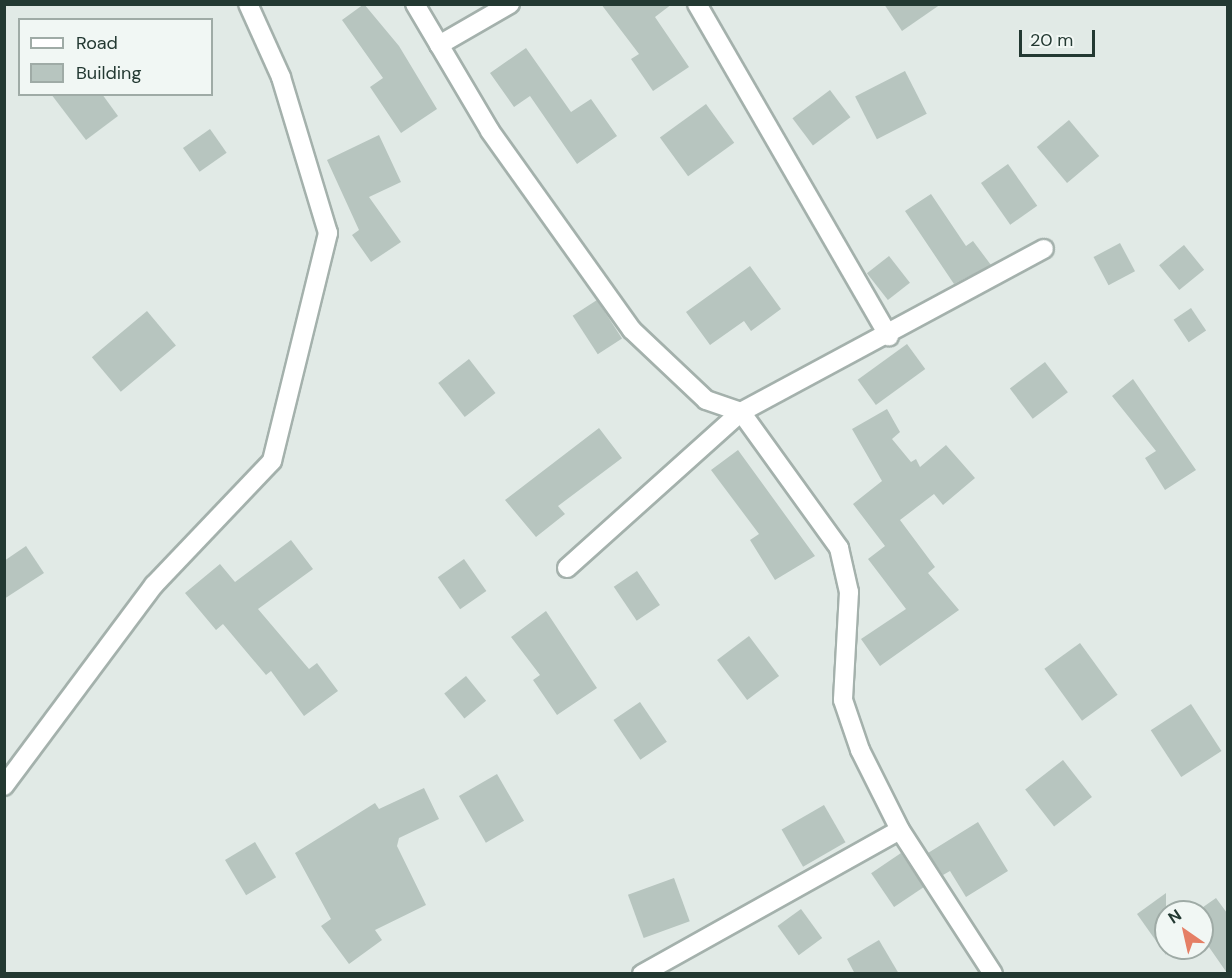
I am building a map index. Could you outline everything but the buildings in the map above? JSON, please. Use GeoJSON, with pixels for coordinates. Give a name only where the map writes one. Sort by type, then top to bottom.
{"type":"FeatureCollection","features":[{"type":"Feature","properties":{"kind":"street"},"geometry":{"type":"LineString","coordinates":[[4,786],[154,585],[272,461],[328,233],[281,77],[248,4]]}},
{"type":"Feature","properties":{"kind":"street"},"geometry":{"type":"LineString","coordinates":[[415,4],[490,131],[632,330],[706,400],[741,412],[839,548],[849,592],[843,700],[860,750],[900,830],[993,974]]}},
{"type":"Feature","properties":{"kind":"street"},"geometry":{"type":"LineString","coordinates":[[439,45],[510,4]]}},
{"type":"Feature","properties":{"kind":"street"},"geometry":{"type":"LineString","coordinates":[[697,4],[889,337]]}},
{"type":"Feature","properties":{"kind":"street"},"geometry":{"type":"LineString","coordinates":[[567,568],[741,412],[889,337],[1044,249]]}},
{"type":"Feature","properties":{"kind":"street"},"geometry":{"type":"LineString","coordinates":[[642,974],[900,830]]}}]}
